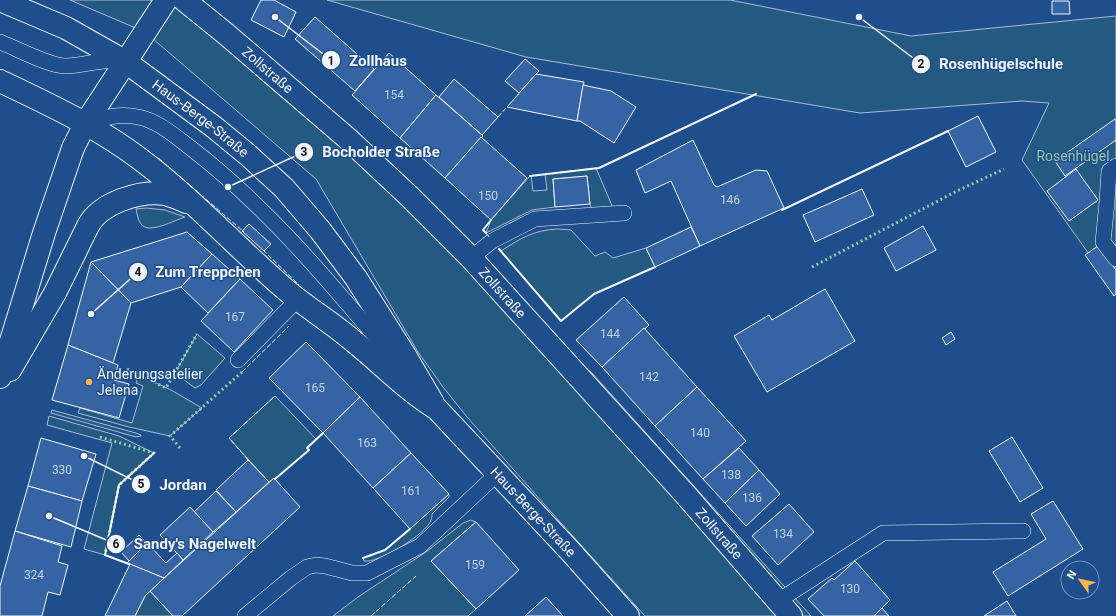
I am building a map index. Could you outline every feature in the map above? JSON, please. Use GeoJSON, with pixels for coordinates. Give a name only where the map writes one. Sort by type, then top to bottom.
{"type":"FeatureCollection","features":[{"type":"Feature","properties":{"kind":"main road","name":"Haus-Berge-Straße"},"geometry":{"type":"LineString","coordinates":[[0,0],[66,28],[126,62],[219,130],[284,188],[320,230],[356,278],[422,383],[436,409]]}},
{"type":"Feature","properties":{"kind":"main road"},"geometry":{"type":"LineString","coordinates":[[0,377],[67,163],[85,124],[166,0]]}},
{"type":"Feature","properties":{"kind":"main road","name":"Zollstraße"},"geometry":{"type":"LineString","coordinates":[[184,0],[347,138],[410,196],[471,258],[684,493],[785,609]]}},
{"type":"Feature","properties":{"kind":"main road","name":"Haus-Berge-Straße"},"geometry":{"type":"LineString","coordinates":[[0,81],[85,124],[141,160],[195,206],[270,276],[352,340],[420,399],[436,409],[571,552],[628,616]]}},
{"type":"Feature","properties":{"kind":"main road"},"geometry":{"type":"LineString","coordinates":[[0,386],[55,293],[88,226],[97,214],[108,206],[121,201],[151,194],[170,196],[195,206]]}},
{"type":"Feature","properties":{"kind":"lane"},"geometry":{"type":"LineString","coordinates":[[0,42],[50,63],[63,66],[103,60],[126,62]]}},
{"type":"Feature","properties":{"kind":"lane"},"geometry":{"type":"LineString","coordinates":[[85,124],[115,116],[138,117],[149,120],[166,129],[209,163],[260,208],[294,242],[328,280],[436,409]]}},
{"type":"Feature","properties":{"kind":"lane"},"geometry":{"type":"LineString","coordinates":[[1116,166],[1108,172],[1103,242],[1116,260]]}},
{"type":"Feature","properties":{"kind":"lane"},"geometry":{"type":"LineString","coordinates":[[471,258],[492,241],[535,219],[624,214]]}},
{"type":"Feature","properties":{"kind":"lane"},"geometry":{"type":"LineString","coordinates":[[238,360],[298,299]]}},
{"type":"Feature","properties":{"kind":"lane"},"geometry":{"type":"LineString","coordinates":[[245,616],[307,567],[316,565],[352,573],[367,573],[420,546],[497,474]]}},
{"type":"Feature","properties":{"kind":"lane"},"geometry":{"type":"LineString","coordinates":[[785,609],[883,532],[1023,532]]}},
{"type":"Feature","properties":{"kind":"green space"},"geometry":{"type":"Polygon","coordinates":[[[70,0],[184,0],[497,289],[592,373],[811,616],[645,616],[467,417],[443,387],[418,352],[316,179],[145,32],[70,0]]]}},
{"type":"Feature","properties":{"kind":"green space","name":"Rosenhügel"},"geometry":{"type":"Polygon","coordinates":[[[327,0],[730,0],[911,36],[1116,16],[1116,292],[1022,160],[1049,103],[1022,101],[860,113],[526,57],[327,0]]]}},
{"type":"Feature","properties":{"kind":"green space"},"geometry":{"type":"Polygon","coordinates":[[[596,168],[613,208],[592,210],[587,176],[553,179],[555,207],[532,210],[486,233],[491,220],[531,175],[533,191],[547,190],[545,174],[596,168]]]}},
{"type":"Feature","properties":{"kind":"green space"},"geometry":{"type":"Polygon","coordinates":[[[146,208],[165,210],[185,217],[155,227],[144,227],[139,221],[136,209],[146,208]]]}},
{"type":"Feature","properties":{"kind":"green space"},"geometry":{"type":"Polygon","coordinates":[[[558,229],[571,230],[595,256],[605,252],[613,258],[646,248],[655,267],[594,294],[561,321],[501,251],[515,242],[535,233],[558,229]]]}},
{"type":"Feature","properties":{"kind":"green space"},"geometry":{"type":"Polygon","coordinates":[[[197,334],[225,358],[201,385],[195,388],[175,373],[197,334]]]}},
{"type":"Feature","properties":{"kind":"green space"},"geometry":{"type":"Polygon","coordinates":[[[139,375],[171,390],[202,408],[170,436],[129,427],[78,413],[80,408],[132,423],[143,386],[136,383],[139,375]]]}},
{"type":"Feature","properties":{"kind":"green space"},"geometry":{"type":"Polygon","coordinates":[[[275,396],[316,439],[307,448],[309,450],[275,479],[274,478],[269,482],[229,438],[275,396]]]}},
{"type":"Feature","properties":{"kind":"green space"},"geometry":{"type":"Polygon","coordinates":[[[52,410],[136,433],[141,436],[136,437],[51,413],[52,410]]]}},
{"type":"Feature","properties":{"kind":"green space"},"geometry":{"type":"Polygon","coordinates":[[[49,416],[119,436],[154,453],[119,485],[105,555],[84,549],[112,443],[47,425],[49,416]]]}},
{"type":"Feature","properties":{"kind":"green space"},"geometry":{"type":"Polygon","coordinates":[[[449,494],[449,497],[432,514],[428,526],[421,533],[390,553],[370,561],[364,561],[363,558],[385,550],[449,494]]]}},
{"type":"Feature","properties":{"kind":"green space"},"geometry":{"type":"Polygon","coordinates":[[[471,520],[476,522],[431,561],[476,609],[468,616],[333,616],[358,597],[426,552],[463,523],[471,520]]]}},
{"type":"Feature","properties":{"kind":"green space"},"geometry":{"type":"Polygon","coordinates":[[[150,591],[173,616],[135,616],[145,596],[150,591]]]}},
{"type":"Feature","properties":{"kind":"building"},"geometry":{"type":"Polygon","coordinates":[[[261,0],[274,0],[296,12],[284,37],[251,20],[261,0]]]}},
{"type":"Feature","properties":{"kind":"building"},"geometry":{"type":"Polygon","coordinates":[[[1052,1],[1069,1],[1070,14],[1052,14],[1052,1]]]}},
{"type":"Feature","properties":{"kind":"building"},"geometry":{"type":"Polygon","coordinates":[[[315,17],[374,69],[355,91],[295,39],[315,17]]]}},
{"type":"Feature","properties":{"kind":"building"},"geometry":{"type":"Polygon","coordinates":[[[389,53],[436,95],[400,138],[352,95],[389,53]]]}},
{"type":"Feature","properties":{"kind":"building"},"geometry":{"type":"Polygon","coordinates":[[[525,59],[539,71],[519,93],[505,81],[525,59]]]}},
{"type":"Feature","properties":{"kind":"building"},"geometry":{"type":"Polygon","coordinates":[[[536,74],[584,82],[577,121],[507,107],[536,74]]]}},
{"type":"Feature","properties":{"kind":"building"},"geometry":{"type":"Polygon","coordinates":[[[454,79],[498,117],[482,135],[439,97],[454,79]]]}},
{"type":"Feature","properties":{"kind":"building"},"geometry":{"type":"Polygon","coordinates":[[[583,85],[611,91],[636,107],[614,143],[580,121],[577,121],[583,85]]]}},
{"type":"Feature","properties":{"kind":"building"},"geometry":{"type":"Polygon","coordinates":[[[436,95],[483,136],[445,178],[400,138],[436,95]]]}},
{"type":"Feature","properties":{"kind":"building"},"geometry":{"type":"Polygon","coordinates":[[[978,116],[996,152],[966,167],[948,131],[978,116]]]}},
{"type":"Feature","properties":{"kind":"building"},"geometry":{"type":"Polygon","coordinates":[[[1115,119],[1116,140],[1065,176],[1055,161],[1115,119]]]}},
{"type":"Feature","properties":{"kind":"building"},"geometry":{"type":"Polygon","coordinates":[[[481,137],[527,178],[491,220],[445,178],[481,137]]]}},
{"type":"Feature","properties":{"kind":"building"},"geometry":{"type":"Polygon","coordinates":[[[693,140],[714,185],[717,187],[756,170],[767,171],[784,208],[700,246],[671,181],[645,193],[636,170],[693,140]]]}},
{"type":"Feature","properties":{"kind":"building"},"geometry":{"type":"Polygon","coordinates":[[[1076,169],[1098,200],[1069,221],[1047,191],[1076,169]]]}},
{"type":"Feature","properties":{"kind":"building"},"geometry":{"type":"Polygon","coordinates":[[[587,176],[590,204],[555,207],[553,179],[587,176]]]}},
{"type":"Feature","properties":{"kind":"building"},"geometry":{"type":"Polygon","coordinates":[[[862,189],[874,215],[815,242],[803,215],[862,189]]]}},
{"type":"Feature","properties":{"kind":"building"},"geometry":{"type":"Polygon","coordinates":[[[249,224],[271,244],[264,251],[242,231],[249,224]]]}},
{"type":"Feature","properties":{"kind":"building"},"geometry":{"type":"Polygon","coordinates":[[[923,226],[936,250],[896,271],[884,248],[923,226]]]}},
{"type":"Feature","properties":{"kind":"building"},"geometry":{"type":"Polygon","coordinates":[[[691,227],[700,246],[655,267],[646,248],[691,227]]]}},
{"type":"Feature","properties":{"kind":"building"},"geometry":{"type":"Polygon","coordinates":[[[187,232],[212,254],[181,287],[131,303],[91,262],[187,232]]]}},
{"type":"Feature","properties":{"kind":"building"},"geometry":{"type":"Polygon","coordinates":[[[1098,246],[1116,270],[1116,294],[1114,296],[1085,255],[1098,246]]]}},
{"type":"Feature","properties":{"kind":"building"},"geometry":{"type":"Polygon","coordinates":[[[212,254],[240,279],[208,313],[181,287],[212,254]]]}},
{"type":"Feature","properties":{"kind":"building"},"geometry":{"type":"Polygon","coordinates":[[[91,262],[131,303],[113,363],[68,345],[91,262]]]}},
{"type":"Feature","properties":{"kind":"building"},"geometry":{"type":"Polygon","coordinates":[[[240,279],[273,310],[234,352],[201,321],[240,279]]]}},
{"type":"Feature","properties":{"kind":"building"},"geometry":{"type":"Polygon","coordinates":[[[825,289],[855,341],[767,392],[734,336],[769,315],[772,320],[825,289]]]}},
{"type":"Feature","properties":{"kind":"building"},"geometry":{"type":"Polygon","coordinates":[[[624,297],[649,325],[602,367],[576,340],[624,297]]]}},
{"type":"Feature","properties":{"kind":"building"},"geometry":{"type":"Polygon","coordinates":[[[644,328],[697,387],[655,426],[602,367],[644,328]]]}},
{"type":"Feature","properties":{"kind":"building"},"geometry":{"type":"Polygon","coordinates":[[[951,332],[955,339],[946,345],[942,338],[951,332]]]}},
{"type":"Feature","properties":{"kind":"building"},"geometry":{"type":"Polygon","coordinates":[[[306,342],[360,397],[323,433],[269,378],[306,342]]]}},
{"type":"Feature","properties":{"kind":"building","name":"Änderungsatelier Jelena"},"geometry":{"type":"Polygon","coordinates":[[[68,345],[118,365],[114,380],[129,384],[119,418],[52,400],[68,345]]]}},
{"type":"Feature","properties":{"kind":"building"},"geometry":{"type":"Polygon","coordinates":[[[697,387],[746,441],[703,479],[655,426],[697,387]]]}},
{"type":"Feature","properties":{"kind":"building"},"geometry":{"type":"Polygon","coordinates":[[[360,397],[411,453],[373,488],[323,433],[360,397]]]}},
{"type":"Feature","properties":{"kind":"building"},"geometry":{"type":"Polygon","coordinates":[[[1012,437],[1043,488],[1020,502],[989,451],[1012,437]]]}},
{"type":"Feature","properties":{"kind":"building"},"geometry":{"type":"Polygon","coordinates":[[[41,438],[96,454],[82,501],[28,486],[41,438]]]}},
{"type":"Feature","properties":{"kind":"building"},"geometry":{"type":"Polygon","coordinates":[[[739,448],[759,470],[725,503],[703,479],[739,448]]]}},
{"type":"Feature","properties":{"kind":"building"},"geometry":{"type":"Polygon","coordinates":[[[411,453],[449,494],[410,529],[373,488],[411,453]]]}},
{"type":"Feature","properties":{"kind":"building"},"geometry":{"type":"Polygon","coordinates":[[[248,460],[269,482],[236,512],[216,490],[248,460]]]}},
{"type":"Feature","properties":{"kind":"building"},"geometry":{"type":"Polygon","coordinates":[[[759,470],[780,494],[746,526],[725,503],[759,470]]]}},
{"type":"Feature","properties":{"kind":"building"},"geometry":{"type":"Polygon","coordinates":[[[274,478],[300,507],[182,616],[173,616],[150,591],[274,478]]]}},
{"type":"Feature","properties":{"kind":"building"},"geometry":{"type":"Polygon","coordinates":[[[28,486],[82,501],[71,547],[15,531],[28,486]]]}},
{"type":"Feature","properties":{"kind":"building"},"geometry":{"type":"Polygon","coordinates":[[[216,491],[236,512],[213,532],[194,512],[216,491]]]}},
{"type":"Feature","properties":{"kind":"building"},"geometry":{"type":"Polygon","coordinates":[[[1053,501],[1083,549],[1065,560],[1060,560],[1060,563],[1008,596],[993,572],[1046,539],[1031,514],[1053,501]]]}},
{"type":"Feature","properties":{"kind":"building"},"geometry":{"type":"Polygon","coordinates":[[[789,504],[814,532],[778,565],[752,536],[789,504]]]}},
{"type":"Feature","properties":{"kind":"building"},"geometry":{"type":"Polygon","coordinates":[[[190,507],[213,532],[183,560],[160,535],[190,507]]]}},
{"type":"Feature","properties":{"kind":"building"},"geometry":{"type":"Polygon","coordinates":[[[476,522],[519,570],[476,609],[431,561],[476,522]]]}},
{"type":"Feature","properties":{"kind":"building"},"geometry":{"type":"Polygon","coordinates":[[[15,531],[62,546],[58,562],[68,565],[60,595],[48,592],[42,616],[0,616],[0,586],[15,531]]]}},
{"type":"Feature","properties":{"kind":"building"},"geometry":{"type":"Polygon","coordinates":[[[139,535],[147,543],[129,561],[121,552],[139,535]]]}},
{"type":"Feature","properties":{"kind":"building"},"geometry":{"type":"Polygon","coordinates":[[[147,543],[166,563],[177,553],[183,560],[164,578],[127,563],[147,543]]]}},
{"type":"Feature","properties":{"kind":"building"},"geometry":{"type":"Polygon","coordinates":[[[855,561],[890,600],[874,616],[824,616],[808,599],[832,578],[834,580],[855,561]]]}},
{"type":"Feature","properties":{"kind":"building"},"geometry":{"type":"Polygon","coordinates":[[[130,564],[164,578],[145,596],[135,616],[105,616],[130,564]]]}},
{"type":"Feature","properties":{"kind":"building"},"geometry":{"type":"Polygon","coordinates":[[[546,597],[563,616],[525,616],[546,597]]]}},
{"type":"Feature","properties":{"kind":"building"},"geometry":{"type":"Polygon","coordinates":[[[1007,601],[1016,616],[984,616],[1007,601]]]}},
{"type":"Feature","properties":{"kind":"building"},"geometry":{"type":"Polygon","coordinates":[[[882,608],[889,616],[874,616],[882,608]]]}},
{"type":"Feature","properties":{"kind":"hedge"},"geometry":{"type":"LineString","coordinates":[[812,267],[957,191],[1004,169]]}},
{"type":"Feature","properties":{"kind":"hedge"},"geometry":{"type":"LineString","coordinates":[[127,369],[166,388],[197,334]]}},
{"type":"Feature","properties":{"kind":"hedge"},"geometry":{"type":"LineString","coordinates":[[180,448],[170,436],[242,372]]}},
{"type":"Feature","properties":{"kind":"hedge"},"geometry":{"type":"LineString","coordinates":[[100,437],[154,453],[119,485],[105,555]]}},
{"type":"Feature","properties":{"kind":"fence"},"geometry":{"type":"LineString","coordinates":[[498,117],[507,107]]}},
{"type":"Feature","properties":{"kind":"fence"},"geometry":{"type":"LineString","coordinates":[[158,158],[244,232]]}},
{"type":"Feature","properties":{"kind":"fence"},"geometry":{"type":"LineString","coordinates":[[486,233],[490,238]]}},
{"type":"Feature","properties":{"kind":"fence"},"geometry":{"type":"LineString","coordinates":[[263,250],[299,285]]}},
{"type":"Feature","properties":{"kind":"fence"},"geometry":{"type":"LineString","coordinates":[[242,372],[289,326]]}},
{"type":"Feature","properties":{"kind":"fence"},"geometry":{"type":"LineString","coordinates":[[248,460],[229,438],[275,396]]}},
{"type":"Feature","properties":{"kind":"fence"},"geometry":{"type":"LineString","coordinates":[[371,616],[416,576]]}},
{"type":"Feature","properties":{"kind":"wall"},"geometry":{"type":"LineString","coordinates":[[530,176],[599,168],[756,94]]}},
{"type":"Feature","properties":{"kind":"wall"},"geometry":{"type":"LineString","coordinates":[[782,210],[948,131]]}},
{"type":"Feature","properties":{"kind":"wall"},"geometry":{"type":"LineString","coordinates":[[486,233],[483,230],[491,220]]}},
{"type":"Feature","properties":{"kind":"wall"},"geometry":{"type":"LineString","coordinates":[[499,249],[561,321],[594,294],[655,267]]}},
{"type":"Feature","properties":{"kind":"wall"},"geometry":{"type":"LineString","coordinates":[[275,479],[309,450],[307,448],[323,433]]}},
{"type":"Feature","properties":{"kind":"wall"},"geometry":{"type":"LineString","coordinates":[[129,564],[105,555],[119,485],[154,453]]}},
{"type":"Feature","properties":{"kind":"wall"},"geometry":{"type":"LineString","coordinates":[[363,558],[385,550],[410,529]]}},
{"type":"Feature","properties":{"kind":"place","name":"Zollhaus"},"geometry":{"type":"Point","coordinates":[275,17]}},
{"type":"Feature","properties":{"kind":"place","name":"Rosenhügelschule"},"geometry":{"type":"Point","coordinates":[859,17]}},
{"type":"Feature","properties":{"kind":"place","name":"Bocholder Straße"},"geometry":{"type":"Point","coordinates":[228,187]}},
{"type":"Feature","properties":{"kind":"place","name":"Zum Treppchen"},"geometry":{"type":"Point","coordinates":[91,314]}},
{"type":"Feature","properties":{"kind":"place","name":"Änderungsatelier Jelena"},"geometry":{"type":"Point","coordinates":[89,382]}},
{"type":"Feature","properties":{"kind":"place","name":"Jordan"},"geometry":{"type":"Point","coordinates":[84,456]}},
{"type":"Feature","properties":{"kind":"place","name":"Sandy's Nagelwelt"},"geometry":{"type":"Point","coordinates":[49,516]}}]}
